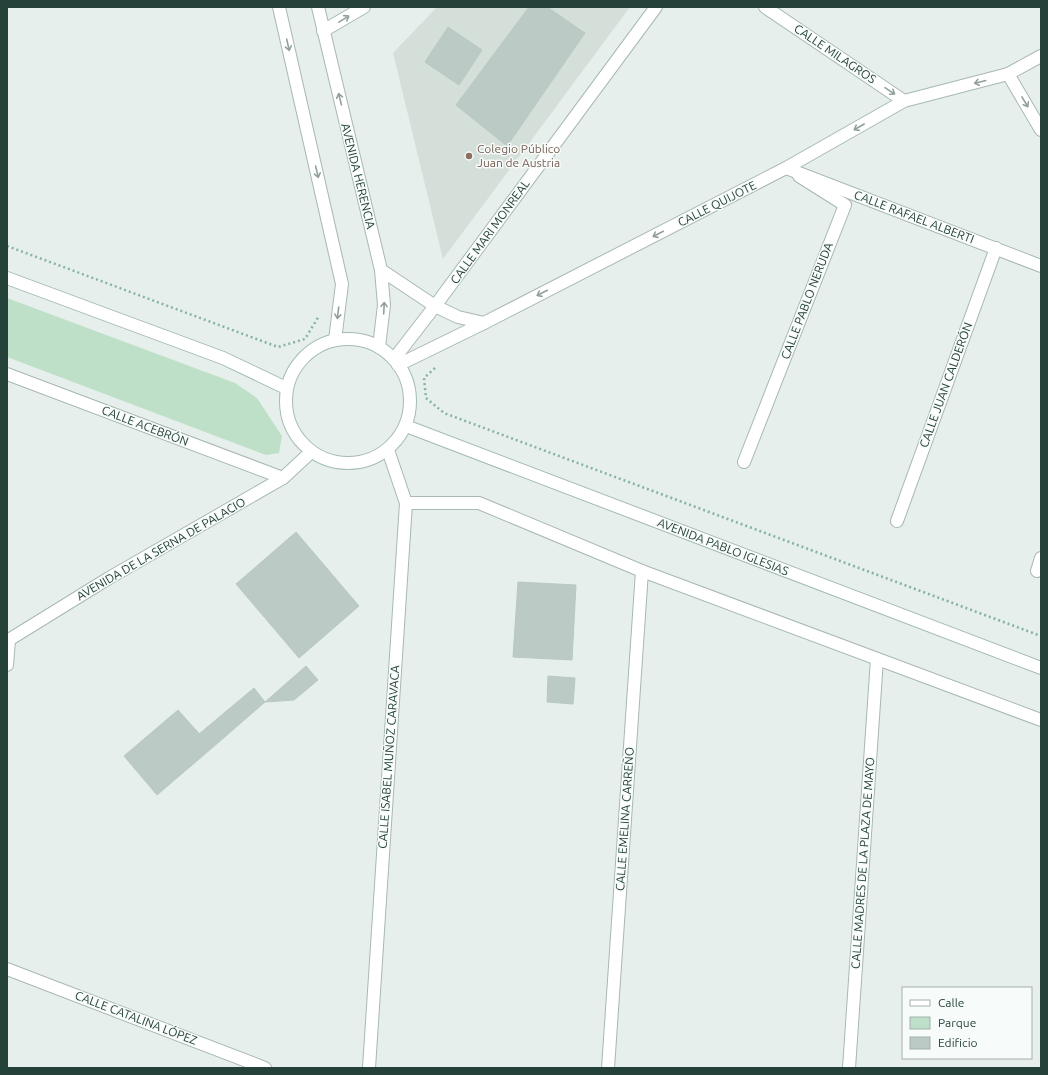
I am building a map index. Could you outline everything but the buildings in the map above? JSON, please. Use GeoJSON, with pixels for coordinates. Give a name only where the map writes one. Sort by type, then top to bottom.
{"type":"FeatureCollection","features":[{"type":"Feature","properties":{"kind":"street"},"geometry":{"type":"LineString","coordinates":[[279,7],[342,284],[335,340]]}},
{"type":"Feature","properties":{"kind":"street","name":"AVENIDA HERENCIA"},"geometry":{"type":"LineString","coordinates":[[318,7],[381,270],[384,305],[379,347]]}},
{"type":"Feature","properties":{"kind":"street"},"geometry":{"type":"LineString","coordinates":[[323,31],[364,7]]}},
{"type":"Feature","properties":{"kind":"street","name":"CALLE MARI MONREAL"},"geometry":{"type":"LineString","coordinates":[[396,362],[435,306],[656,7]]}},
{"type":"Feature","properties":{"kind":"street","name":"CALLE MILAGROS"},"geometry":{"type":"LineString","coordinates":[[765,7],[904,101]]}},
{"type":"Feature","properties":{"kind":"street","name":"CALLE QUIJOTE"},"geometry":{"type":"LineString","coordinates":[[396,362],[439,345],[484,323],[786,168],[904,101],[1008,74],[1041,56]]}},
{"type":"Feature","properties":{"kind":"street"},"geometry":{"type":"LineString","coordinates":[[1008,74],[1041,130]]}},
{"type":"Feature","properties":{"kind":"street","name":"CALLE RAFAEL ALBERTI"},"geometry":{"type":"LineString","coordinates":[[786,168],[1041,266]]}},
{"type":"Feature","properties":{"kind":"street","name":"CALLE PABLO NERUDA"},"geometry":{"type":"LineString","coordinates":[[744,462],[845,205],[786,168]]}},
{"type":"Feature","properties":{"kind":"street","name":"CALLE JUAN CALDERÓN"},"geometry":{"type":"LineString","coordinates":[[897,521],[996,248]]}},
{"type":"Feature","properties":{"kind":"street"},"geometry":{"type":"LineString","coordinates":[[381,270],[435,306],[458,317],[484,323]]}},
{"type":"Feature","properties":{"kind":"street"},"geometry":{"type":"LineString","coordinates":[[7,278],[223,358],[286,388]]}},
{"type":"Feature","properties":{"kind":"street"},"geometry":{"type":"LineString","coordinates":[[335,340],[362,340],[379,347],[396,362],[409,387],[410,414],[406,426],[388,450],[360,463],[322,459],[301,443],[290,426],[285,406],[286,388],[289,378],[304,356],[318,346],[335,340]]}},
{"type":"Feature","properties":{"kind":"street","name":"CALLE ACEBRÓN"},"geometry":{"type":"LineString","coordinates":[[7,374],[283,478]]}},
{"type":"Feature","properties":{"kind":"street","name":"AVENIDA PABLO IGLESIAS"},"geometry":{"type":"LineString","coordinates":[[406,426],[1041,668]]}},
{"type":"Feature","properties":{"kind":"street","name":"CALLE ISABEL MUÑOZ CARAVACA"},"geometry":{"type":"LineString","coordinates":[[369,1068],[406,503],[388,450]]}},
{"type":"Feature","properties":{"kind":"street","name":"AVENIDA DE LA SERNA DE PALACIO"},"geometry":{"type":"LineString","coordinates":[[8,640],[109,578],[283,478],[311,452]]}},
{"type":"Feature","properties":{"kind":"street"},"geometry":{"type":"LineString","coordinates":[[406,503],[479,503],[642,571],[1041,720]]}},
{"type":"Feature","properties":{"kind":"street"},"geometry":{"type":"LineString","coordinates":[[1037,571],[1041,558]]}},
{"type":"Feature","properties":{"kind":"street","name":"CALLE EMELINA CARREÑO"},"geometry":{"type":"LineString","coordinates":[[608,1068],[642,571]]}},
{"type":"Feature","properties":{"kind":"street"},"geometry":{"type":"LineString","coordinates":[[7,665],[8,640]]}},
{"type":"Feature","properties":{"kind":"street","name":"CALLE MADRES DE LA PLAZA DE MAYO"},"geometry":{"type":"LineString","coordinates":[[849,1068],[877,658]]}},
{"type":"Feature","properties":{"kind":"street","name":"CALLE CATALINA LÓPEZ"},"geometry":{"type":"LineString","coordinates":[[7,969],[265,1068]]}},
{"type":"Feature","properties":{"kind":"path"},"geometry":{"type":"LineString","coordinates":[[7,246],[278,348],[305,339],[327,303],[339,303]]}},
{"type":"Feature","properties":{"kind":"path"},"geometry":{"type":"LineString","coordinates":[[439,345],[446,360],[424,378],[426,398],[444,413],[1041,636]]}},
{"type":"Feature","properties":{"kind":"shaded area","name":"Colegio Público Juan de Austria"},"geometry":{"type":"Polygon","coordinates":[[[437,7],[630,7],[443,259],[393,53],[437,7]]]}},
{"type":"Feature","properties":{"kind":"green space"},"geometry":{"type":"Polygon","coordinates":[[[7,298],[235,383],[257,398],[282,436],[279,453],[266,455],[7,357],[7,298]]]}},
{"type":"Feature","properties":{"kind":"place","name":"Colegio Público Juan de Austria"},"geometry":{"type":"Point","coordinates":[469,156]}}]}
